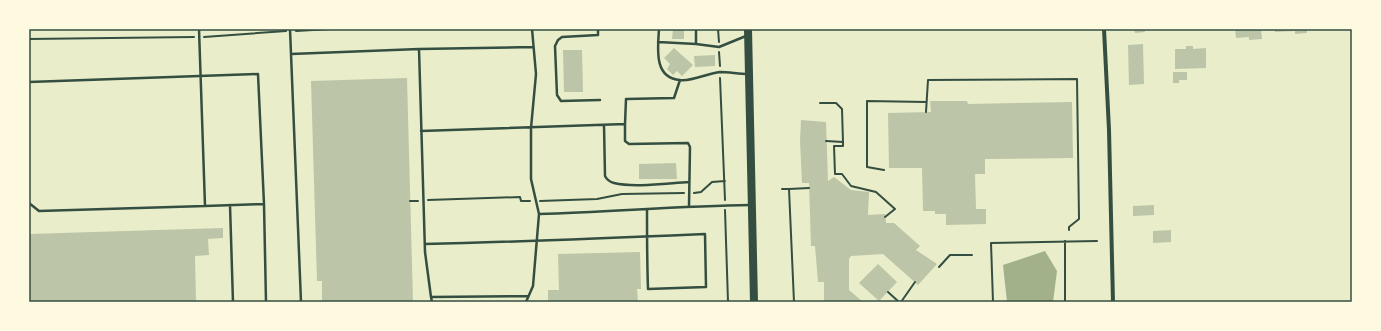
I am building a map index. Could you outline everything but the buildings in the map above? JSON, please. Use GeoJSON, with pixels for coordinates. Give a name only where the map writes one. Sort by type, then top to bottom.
{"type":"FeatureCollection","features":[{"type":"Feature","properties":{"kind":"main road"},"geometry":{"type":"LineString","coordinates":[[748,32],[754,302]]}},
{"type":"Feature","properties":{"kind":"street"},"geometry":{"type":"LineString","coordinates":[[1104,29],[1109,130],[1113,302]]}},
{"type":"Feature","properties":{"kind":"lane"},"geometry":{"type":"LineString","coordinates":[[199,29],[205,206]]}},
{"type":"Feature","properties":{"kind":"lane"},"geometry":{"type":"LineString","coordinates":[[526,302],[533,286],[539,214],[531,179],[531,128],[536,74],[532,29]]}},
{"type":"Feature","properties":{"kind":"lane"},"geometry":{"type":"LineString","coordinates":[[598,29],[598,35],[562,36],[555,46],[557,95],[561,101],[600,100]]}},
{"type":"Feature","properties":{"kind":"lane"},"geometry":{"type":"LineString","coordinates":[[659,29],[657,56],[660,65],[667,75],[680,80],[720,72],[750,75]]}},
{"type":"Feature","properties":{"kind":"lane"},"geometry":{"type":"LineString","coordinates":[[696,29],[696,44]]}},
{"type":"Feature","properties":{"kind":"lane"},"geometry":{"type":"LineString","coordinates":[[290,30],[301,302]]}},
{"type":"Feature","properties":{"kind":"lane"},"geometry":{"type":"LineString","coordinates":[[658,42],[719,47],[748,32]]}},
{"type":"Feature","properties":{"kind":"lane"},"geometry":{"type":"LineString","coordinates":[[291,54],[419,49],[533,47]]}},
{"type":"Feature","properties":{"kind":"lane"},"geometry":{"type":"LineString","coordinates":[[419,49],[425,244],[432,302]]}},
{"type":"Feature","properties":{"kind":"lane"},"geometry":{"type":"LineString","coordinates":[[29,82],[258,74],[264,204],[266,302]]}},
{"type":"Feature","properties":{"kind":"lane"},"geometry":{"type":"LineString","coordinates":[[680,80],[674,98],[626,99],[624,124],[625,141],[629,144],[688,143],[690,147],[689,206]]}},
{"type":"Feature","properties":{"kind":"lane"},"geometry":{"type":"LineString","coordinates":[[421,131],[624,124]]}},
{"type":"Feature","properties":{"kind":"lane"},"geometry":{"type":"LineString","coordinates":[[604,125],[605,176],[608,180],[614,183],[627,185],[689,182]]}},
{"type":"Feature","properties":{"kind":"lane"},"geometry":{"type":"LineString","coordinates":[[29,203],[38,211],[264,204]]}},
{"type":"Feature","properties":{"kind":"lane"},"geometry":{"type":"LineString","coordinates":[[230,205],[233,302]]}},
{"type":"Feature","properties":{"kind":"lane"},"geometry":{"type":"LineString","coordinates":[[539,214],[647,210],[689,206],[752,205]]}},
{"type":"Feature","properties":{"kind":"lane"},"geometry":{"type":"LineString","coordinates":[[425,244],[537,242],[647,236],[705,234],[706,287],[648,289],[647,236],[647,210]]}},
{"type":"Feature","properties":{"kind":"lane"},"geometry":{"type":"LineString","coordinates":[[431,297],[528,296]]}},
{"type":"Feature","properties":{"kind":"path"},"geometry":{"type":"LineString","coordinates":[[29,39],[199,37],[290,30],[330,29]]}},
{"type":"Feature","properties":{"kind":"path"},"geometry":{"type":"LineString","coordinates":[[718,29],[719,40]]}},
{"type":"Feature","properties":{"kind":"path"},"geometry":{"type":"LineString","coordinates":[[719,54],[720,66]]}},
{"type":"Feature","properties":{"kind":"path"},"geometry":{"type":"LineString","coordinates":[[720,78],[725,194]]}},
{"type":"Feature","properties":{"kind":"path"},"geometry":{"type":"LineString","coordinates":[[926,112],[928,80],[1077,79],[1079,219],[1069,226],[1069,230]]}},
{"type":"Feature","properties":{"kind":"path"},"geometry":{"type":"LineString","coordinates":[[884,170],[876,170],[867,167],[867,101],[926,102]]}},
{"type":"Feature","properties":{"kind":"path"},"geometry":{"type":"LineString","coordinates":[[820,103],[836,103],[842,109],[843,146],[834,146],[835,174],[842,174],[851,186],[876,192],[895,209],[886,217]]}},
{"type":"Feature","properties":{"kind":"path"},"geometry":{"type":"LineString","coordinates":[[826,141],[843,142]]}},
{"type":"Feature","properties":{"kind":"path"},"geometry":{"type":"LineString","coordinates":[[410,201],[520,197],[521,201],[597,199],[622,194],[701,192],[712,182],[724,181]]}},
{"type":"Feature","properties":{"kind":"path"},"geometry":{"type":"LineString","coordinates":[[782,189],[809,188]]}},
{"type":"Feature","properties":{"kind":"path"},"geometry":{"type":"LineString","coordinates":[[789,189],[794,302]]}},
{"type":"Feature","properties":{"kind":"path"},"geometry":{"type":"LineString","coordinates":[[725,214],[728,302]]}},
{"type":"Feature","properties":{"kind":"path"},"geometry":{"type":"LineString","coordinates":[[1065,241],[1065,302]]}},
{"type":"Feature","properties":{"kind":"path"},"geometry":{"type":"LineString","coordinates":[[993,302],[991,243],[1097,241]]}},
{"type":"Feature","properties":{"kind":"path"},"geometry":{"type":"LineString","coordinates":[[940,267],[950,255],[972,255]]}},
{"type":"Feature","properties":{"kind":"path"},"geometry":{"type":"LineString","coordinates":[[888,292],[900,302],[915,282]]}},
{"type":"Feature","properties":{"kind":"shaded area"},"geometry":{"type":"Polygon","coordinates":[[[1045,251],[1057,271],[1053,302],[1007,302],[1003,265],[1045,251]]]}}]}
